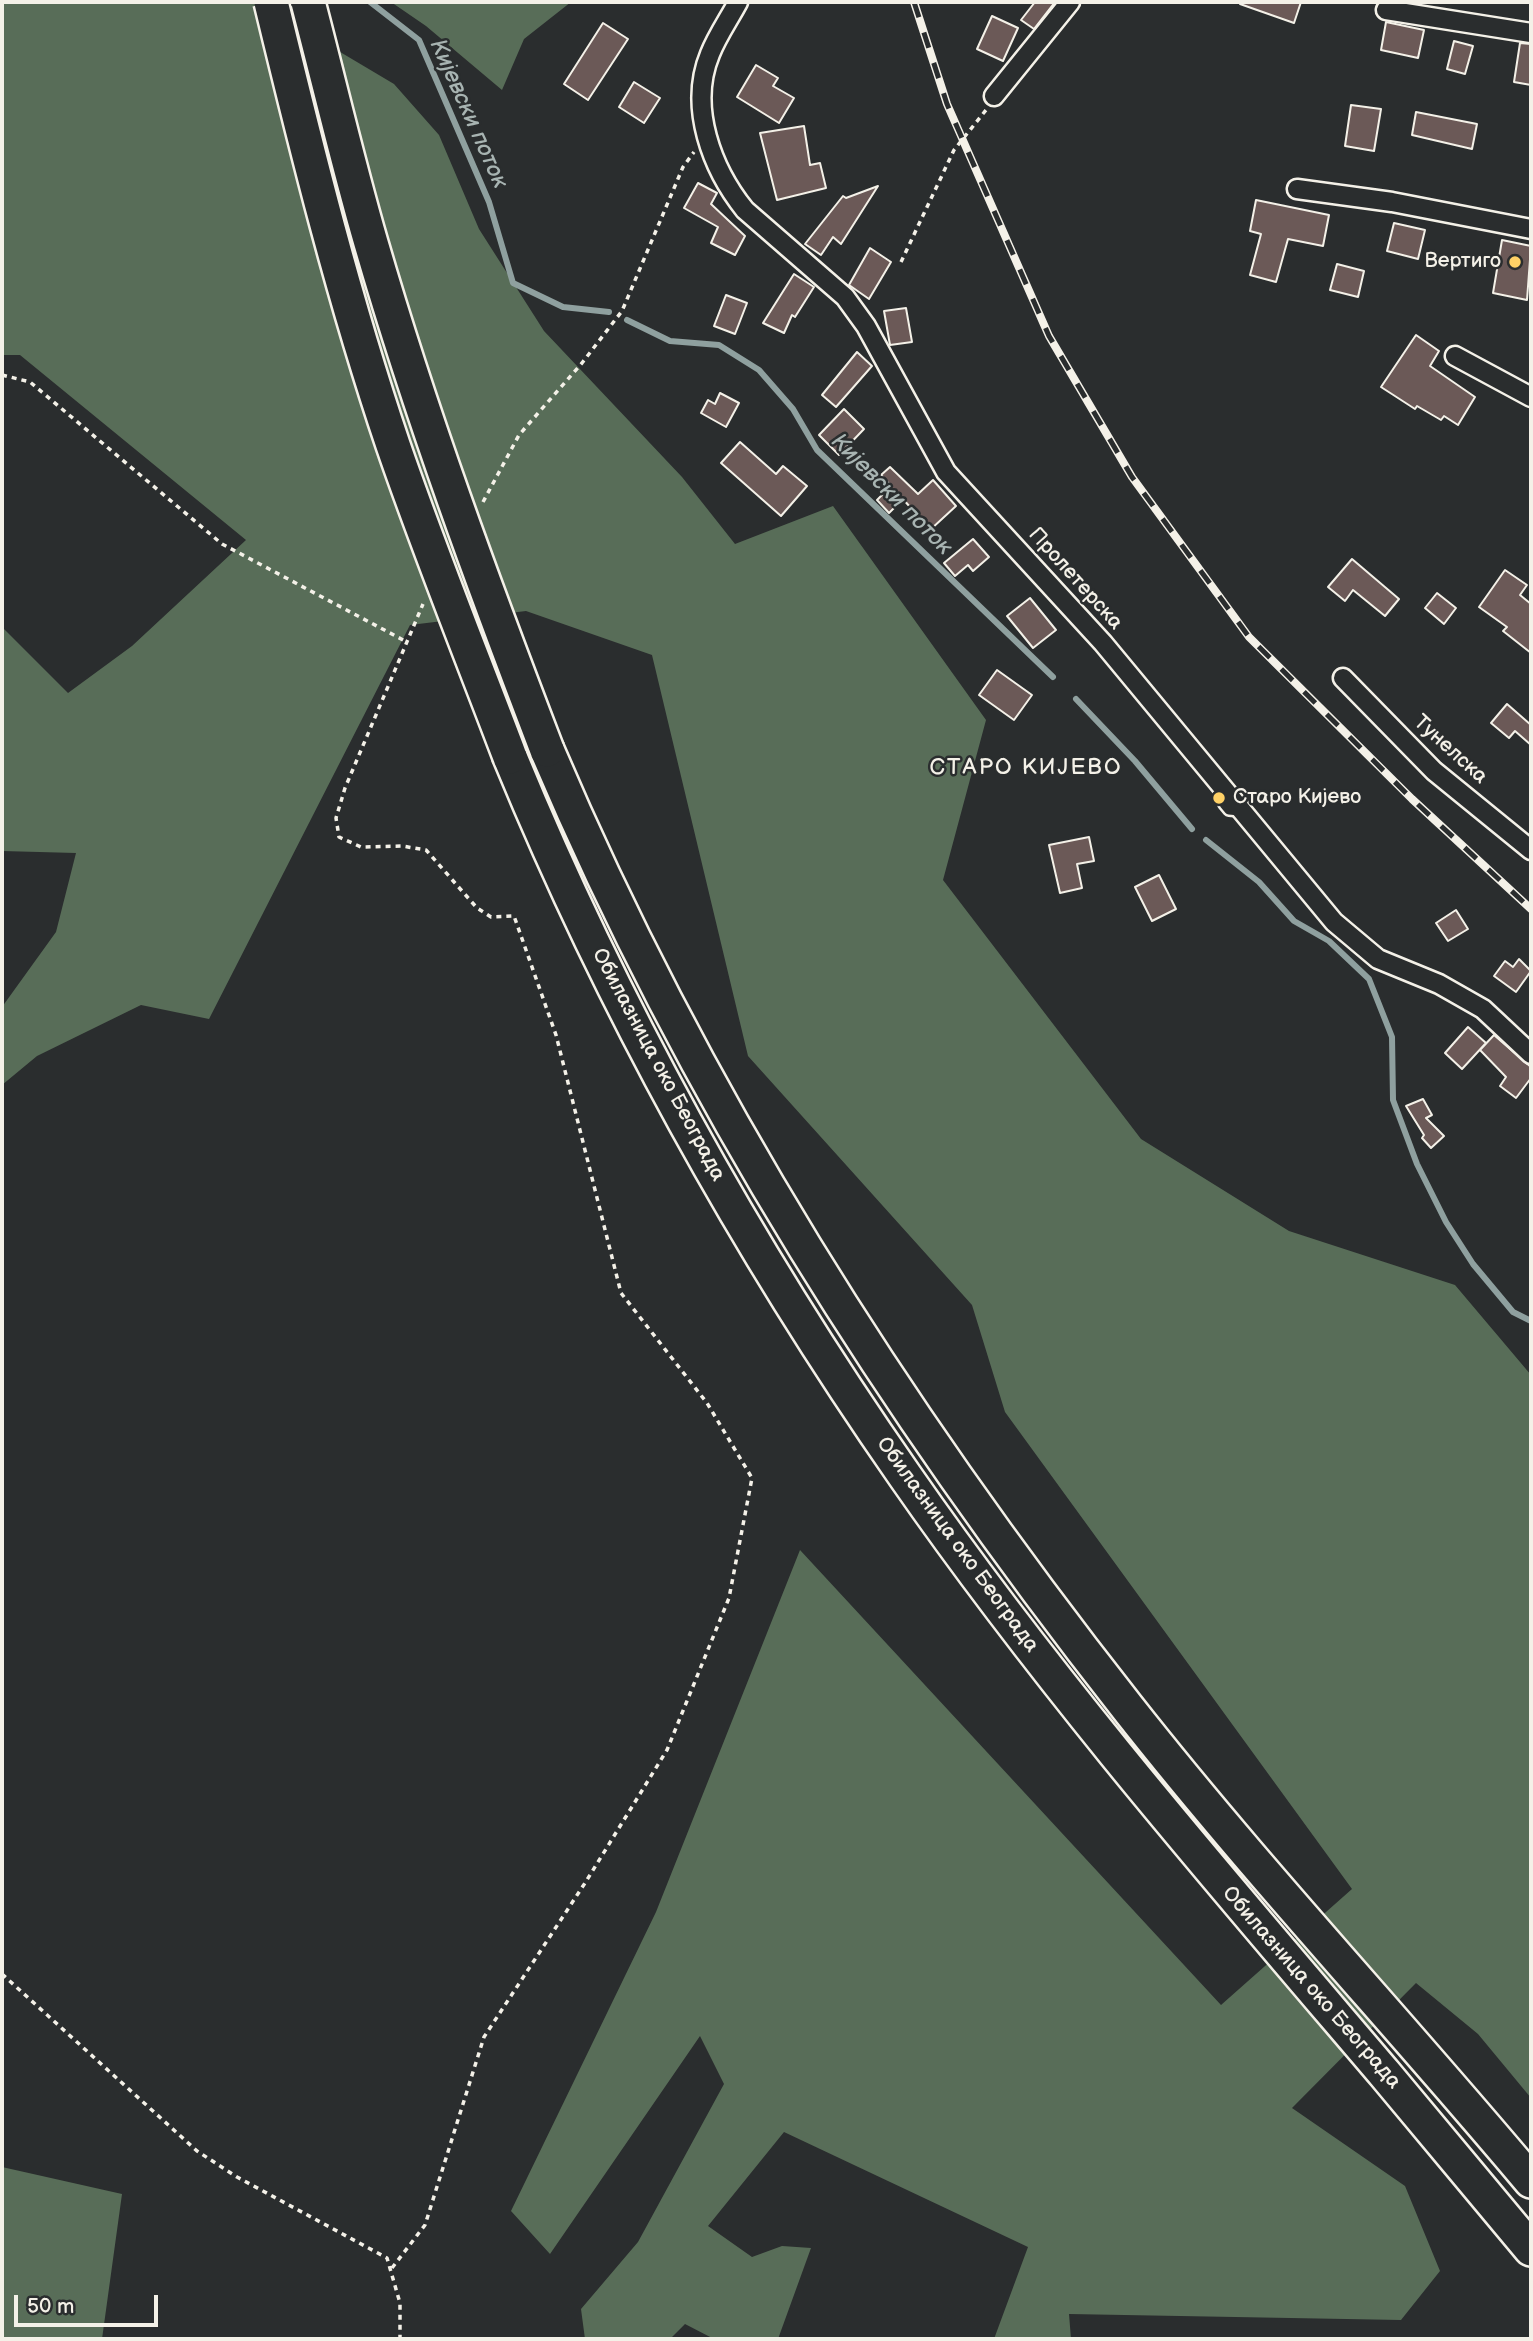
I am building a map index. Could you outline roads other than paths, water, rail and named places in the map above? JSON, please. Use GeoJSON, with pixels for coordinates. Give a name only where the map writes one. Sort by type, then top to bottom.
{"type":"FeatureCollection","features":[{"type":"Feature","properties":{"kind":"highway","name":"Обилазница око Београда"},"geometry":{"type":"LineString","coordinates":[[271,2],[336,261],[381,408],[510,757],[564,882],[634,1026],[743,1224],[831,1366],[904,1475],[1020,1633],[1156,1806],[1531,2249]]}},
{"type":"Feature","properties":{"kind":"highway","name":"Обилазница око Београда"},"geometry":{"type":"LineString","coordinates":[[308,2],[371,242],[398,333],[459,511],[547,750],[587,844],[687,1045],[827,1286],[945,1463],[1067,1629],[1181,1773],[1294,1907],[1430,2060],[1531,2181]]}},
{"type":"Feature","properties":{"kind":"street","name":"Пролетерска"},"geometry":{"type":"LineString","coordinates":[[738,2],[709,55],[703,93],[706,140],[731,194],[744,211],[845,297],[866,326],[946,472],[1103,643],[1223,792],[1334,922],[1378,959],[1439,984],[1483,1009],[1531,1054]]}},
{"type":"Feature","properties":{"kind":"street"},"geometry":{"type":"LineString","coordinates":[[993,96],[1070,2]]}},
{"type":"Feature","properties":{"kind":"street"},"geometry":{"type":"LineString","coordinates":[[1386,9],[1531,33]]}},
{"type":"Feature","properties":{"kind":"street"},"geometry":{"type":"LineString","coordinates":[[1297,189],[1382,201],[1531,229]]}},
{"type":"Feature","properties":{"kind":"street"},"geometry":{"type":"LineString","coordinates":[[1455,356],[1531,397]]}},
{"type":"Feature","properties":{"kind":"street","name":"Тунелска"},"geometry":{"type":"LineString","coordinates":[[1343,678],[1434,771],[1531,850]]}},
{"type":"Feature","properties":{"kind":"waterway","name":"Кијевски поток"},"geometry":{"type":"LineString","coordinates":[[370,2],[419,40],[489,202],[513,283],[563,307],[609,312]]}},
{"type":"Feature","properties":{"kind":"waterway","name":"Кијевски поток"},"geometry":{"type":"LineString","coordinates":[[627,320],[670,341],[719,345],[759,370],[793,409],[817,450],[1053,677]]}},
{"type":"Feature","properties":{"kind":"waterway","name":"Кијевски поток"},"geometry":{"type":"LineString","coordinates":[[1076,699],[1135,761],[1192,829]]}},
{"type":"Feature","properties":{"kind":"waterway","name":"Кијевски поток"},"geometry":{"type":"LineString","coordinates":[[1206,840],[1259,882],[1294,921],[1329,941],[1369,979],[1392,1037],[1393,1100],[1417,1164],[1446,1222],[1473,1264],[1513,1312],[1531,1321]]}},
{"type":"Feature","properties":{"kind":"railway"},"geometry":{"type":"LineString","coordinates":[[914,2],[947,104],[1049,336],[1132,477],[1249,637],[1412,799],[1531,909]]}},
{"type":"Feature","properties":{"kind":"place","name":"Вертиго"},"geometry":{"type":"Point","coordinates":[1515,262]}},
{"type":"Feature","properties":{"kind":"place","name":"Старо Кијево"},"geometry":{"type":"Point","coordinates":[1219,798]}},
{"type":"Feature","properties":{"kind":"district","name":"СТАРО КИЈЕВО"},"geometry":{"type":"Point","coordinates":[1026,768]}}]}
